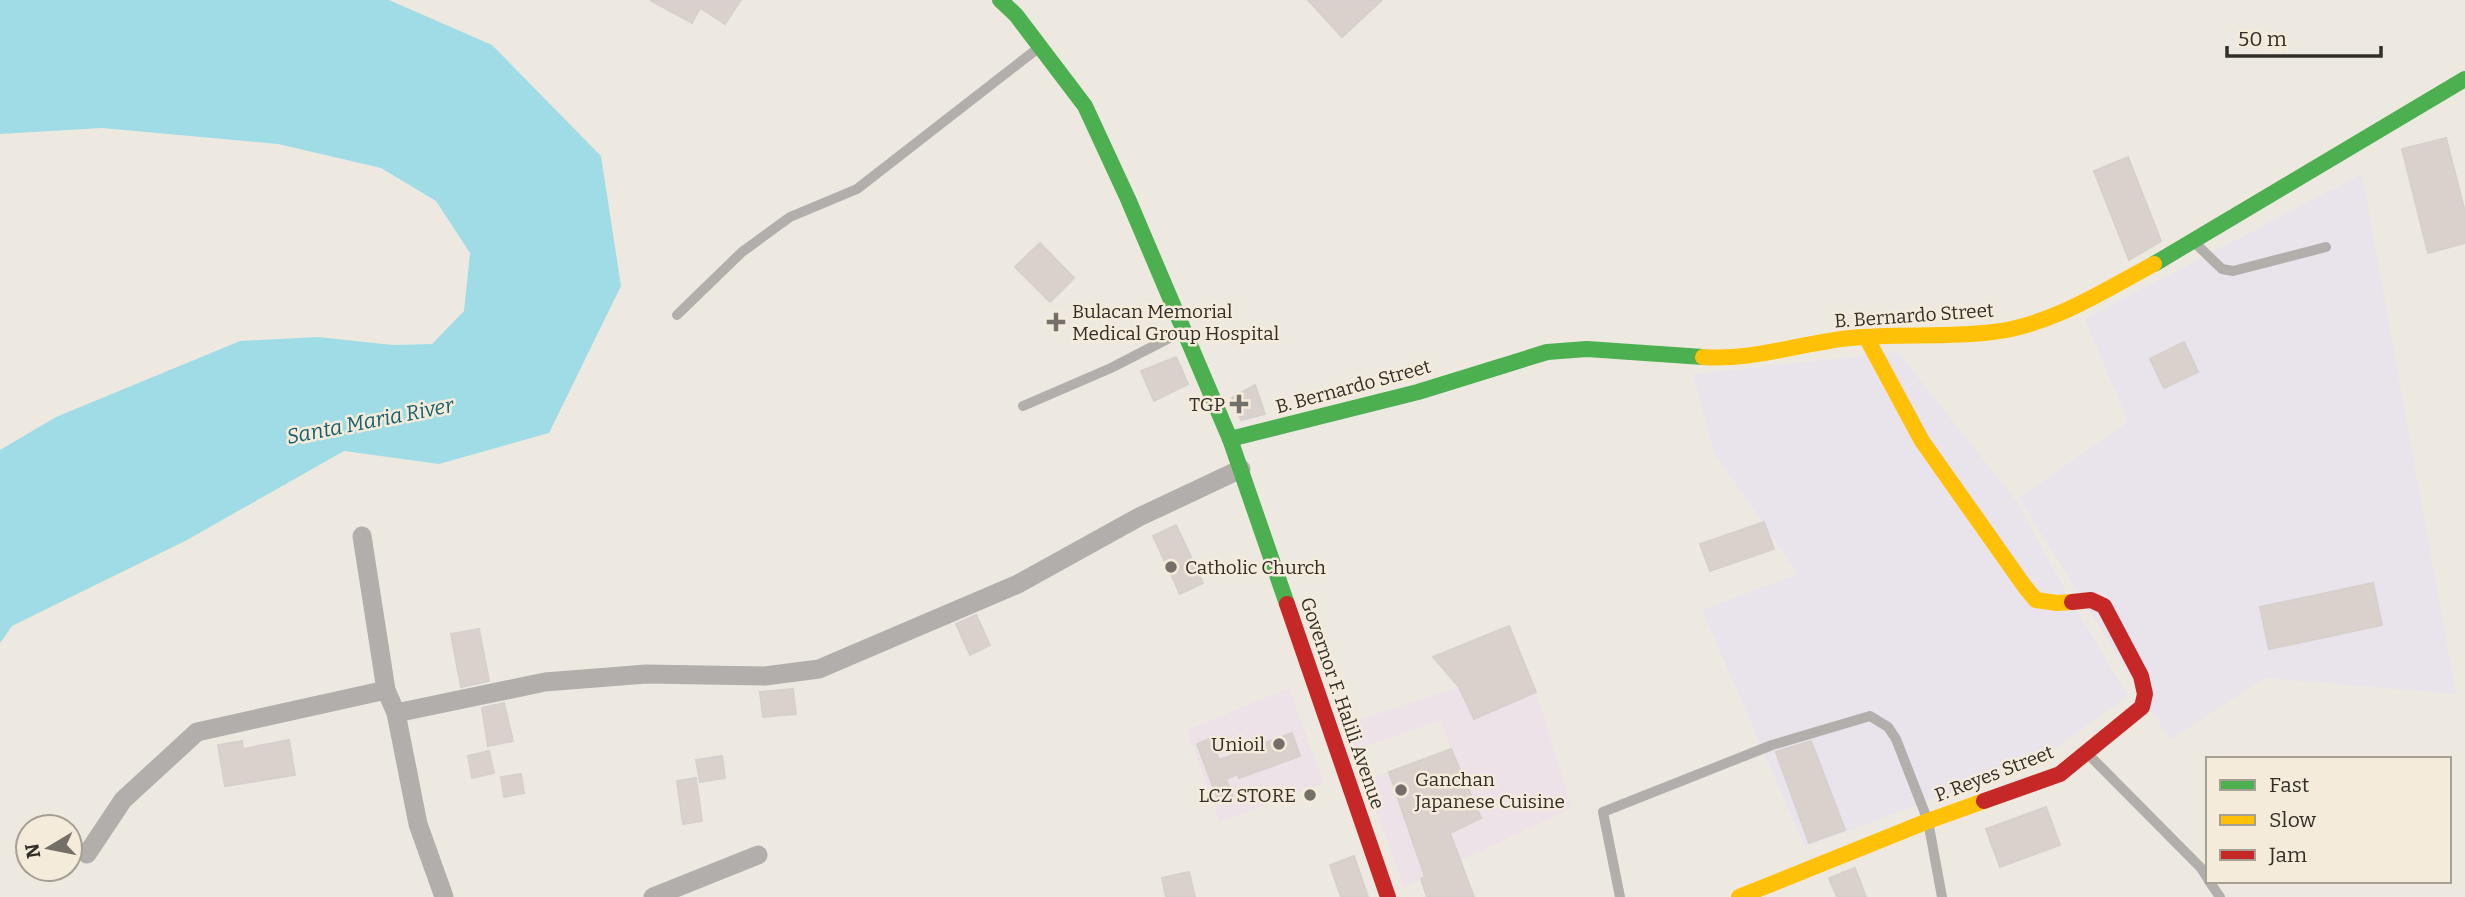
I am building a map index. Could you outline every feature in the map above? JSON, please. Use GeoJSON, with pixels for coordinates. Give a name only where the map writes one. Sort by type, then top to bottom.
{"type":"FeatureCollection","features":[{"type":"Feature","properties":{"kind":"street","name":"Governor F. Halili Avenue"},"geometry":{"type":"LineString","coordinates":[[1000,0],[1016,15],[1085,106],[1185,330],[1241,469],[1388,897]]}},
{"type":"Feature","properties":{"kind":"street","name":"B. Bernardo Street"},"geometry":{"type":"LineString","coordinates":[[1230,439],[1418,392],[1547,352],[1587,349],[1725,359],[1866,337],[1899,334],[1958,336],[1997,332],[2045,320],[2097,295],[2193,242],[2465,79]]}},
{"type":"Feature","properties":{"kind":"street","name":"P. Reyes Street"},"geometry":{"type":"LineString","coordinates":[[1739,897],[1928,821],[2060,774],[2141,707],[2145,694],[2141,676],[2104,607],[2091,600],[2057,603],[2036,600],[2025,587],[1922,441],[1866,337]]}},
{"type":"Feature","properties":{"kind":"street"},"geometry":{"type":"LineString","coordinates":[[396,713],[545,682],[646,674],[765,676],[818,669],[1018,583],[1139,517],[1241,469]]}},
{"type":"Feature","properties":{"kind":"street"},"geometry":{"type":"LineString","coordinates":[[362,536],[386,690],[396,713],[418,824],[444,897]]}},
{"type":"Feature","properties":{"kind":"street"},"geometry":{"type":"LineString","coordinates":[[87,854],[123,800],[197,732],[386,690]]}},
{"type":"Feature","properties":{"kind":"street"},"geometry":{"type":"LineString","coordinates":[[653,897],[758,855]]}},
{"type":"Feature","properties":{"kind":"lane"},"geometry":{"type":"LineString","coordinates":[[677,315],[752,245],[790,217],[857,189],[1040,47]]}},
{"type":"Feature","properties":{"kind":"lane"},"geometry":{"type":"LineString","coordinates":[[2193,242],[2222,269],[2233,271],[2326,247]]}},
{"type":"Feature","properties":{"kind":"lane"},"geometry":{"type":"LineString","coordinates":[[1023,406],[1111,369],[1185,330]]}},
{"type":"Feature","properties":{"kind":"lane"},"geometry":{"type":"LineString","coordinates":[[1620,897],[1603,811],[1772,745],[1870,716],[1888,727],[1896,738],[1928,821],[1942,897]]}},
{"type":"Feature","properties":{"kind":"lane"},"geometry":{"type":"LineString","coordinates":[[2087,753],[2206,876]]}},
{"type":"Feature","properties":{"kind":"shaded area"},"geometry":{"type":"Polygon","coordinates":[[[2362,174],[2456,694],[2264,678],[2170,740],[2019,498],[2128,422],[2085,319],[2362,174]]]}},
{"type":"Feature","properties":{"kind":"shaded area"},"geometry":{"type":"Polygon","coordinates":[[[1898,352],[2018,503],[2067,594],[2128,696],[2040,759],[1805,847],[1702,610],[1798,574],[1714,452],[1693,374],[1898,352]]]}},
{"type":"Feature","properties":{"kind":"shaded area"},"geometry":{"type":"Polygon","coordinates":[[[1509,626],[1536,692],[1572,808],[1404,887],[1365,780],[1451,749],[1441,720],[1355,750],[1346,724],[1459,687],[1433,657],[1509,626]]]}},
{"type":"Feature","properties":{"kind":"shaded area"},"geometry":{"type":"Polygon","coordinates":[[[1289,688],[1324,784],[1220,822],[1187,730],[1289,688]]]}},
{"type":"Feature","properties":{"kind":"water","name":"Santa Maria River"},"geometry":{"type":"Polygon","coordinates":[[[0,0],[389,0],[492,45],[601,156],[621,286],[549,433],[439,464],[344,451],[187,540],[12,626],[0,643],[0,450],[56,417],[240,341],[318,337],[393,345],[432,344],[464,311],[470,253],[436,201],[381,168],[278,144],[102,128],[0,134],[0,0]]]}},
{"type":"Feature","properties":{"kind":"building"},"geometry":{"type":"Polygon","coordinates":[[[650,0],[741,0],[725,24],[700,8],[692,23],[650,0]]]}},
{"type":"Feature","properties":{"kind":"building"},"geometry":{"type":"Polygon","coordinates":[[[1308,0],[1382,0],[1342,37],[1308,0]]]}},
{"type":"Feature","properties":{"kind":"building"},"geometry":{"type":"Polygon","coordinates":[[[2446,138],[2465,212],[2465,243],[2428,253],[2402,149],[2446,138]]]}},
{"type":"Feature","properties":{"kind":"building"},"geometry":{"type":"Polygon","coordinates":[[[2128,157],[2161,241],[2129,260],[2094,171],[2128,157]]]}},
{"type":"Feature","properties":{"kind":"building","name":"Bulacan Memorial Medical Group Hospital"},"geometry":{"type":"Polygon","coordinates":[[[1040,243],[1074,278],[1050,302],[1015,267],[1040,243]]]}},
{"type":"Feature","properties":{"kind":"building"},"geometry":{"type":"Polygon","coordinates":[[[2184,342],[2198,372],[2164,388],[2150,359],[2184,342]]]}},
{"type":"Feature","properties":{"kind":"building"},"geometry":{"type":"Polygon","coordinates":[[[1176,357],[1188,384],[1154,401],[1141,371],[1176,357]]]}},
{"type":"Feature","properties":{"kind":"building"},"geometry":{"type":"Polygon","coordinates":[[[1255,385],[1265,414],[1241,420],[1232,398],[1255,385]]]}},
{"type":"Feature","properties":{"kind":"building"},"geometry":{"type":"Polygon","coordinates":[[[1764,522],[1774,549],[1710,571],[1700,544],[1764,522]]]}},
{"type":"Feature","properties":{"kind":"building"},"geometry":{"type":"Polygon","coordinates":[[[1176,525],[1203,583],[1180,594],[1153,536],[1176,525]]]}},
{"type":"Feature","properties":{"kind":"building"},"geometry":{"type":"Polygon","coordinates":[[[2373,583],[2382,625],[2269,649],[2260,607],[2373,583]]]}},
{"type":"Feature","properties":{"kind":"building"},"geometry":{"type":"Polygon","coordinates":[[[976,615],[990,645],[970,655],[956,624],[976,615]]]}},
{"type":"Feature","properties":{"kind":"building"},"geometry":{"type":"Polygon","coordinates":[[[1509,626],[1536,692],[1474,719],[1459,687],[1433,657],[1509,626]]]}},
{"type":"Feature","properties":{"kind":"building"},"geometry":{"type":"Polygon","coordinates":[[[479,629],[489,681],[461,687],[451,634],[479,629]]]}},
{"type":"Feature","properties":{"kind":"building"},"geometry":{"type":"Polygon","coordinates":[[[793,689],[796,714],[763,717],[760,692],[793,689]]]}},
{"type":"Feature","properties":{"kind":"building"},"geometry":{"type":"Polygon","coordinates":[[[504,703],[513,741],[488,746],[482,708],[504,703]]]}},
{"type":"Feature","properties":{"kind":"building"},"geometry":{"type":"Polygon","coordinates":[[[1292,733],[1300,756],[1239,778],[1238,774],[1226,779],[1233,797],[1219,802],[1197,744],[1211,738],[1219,760],[1292,733]]]}},
{"type":"Feature","properties":{"kind":"building"},"geometry":{"type":"Polygon","coordinates":[[[289,740],[295,775],[225,786],[218,745],[242,741],[243,749],[289,740]]]}},
{"type":"Feature","properties":{"kind":"building"},"geometry":{"type":"Polygon","coordinates":[[[1811,741],[1845,830],[1809,843],[1776,752],[1811,741]]]}},
{"type":"Feature","properties":{"kind":"building"},"geometry":{"type":"Polygon","coordinates":[[[1451,749],[1481,818],[1450,833],[1474,897],[1427,897],[1421,879],[1425,877],[1389,772],[1451,749]]]}},
{"type":"Feature","properties":{"kind":"building"},"geometry":{"type":"Polygon","coordinates":[[[489,751],[494,773],[472,778],[468,756],[489,751]]]}},
{"type":"Feature","properties":{"kind":"building"},"geometry":{"type":"Polygon","coordinates":[[[722,756],[725,778],[700,782],[696,760],[722,756]]]}},
{"type":"Feature","properties":{"kind":"building"},"geometry":{"type":"Polygon","coordinates":[[[521,774],[524,793],[504,797],[501,777],[521,774]]]}},
{"type":"Feature","properties":{"kind":"building"},"geometry":{"type":"Polygon","coordinates":[[[696,778],[702,821],[683,824],[677,781],[696,778]]]}},
{"type":"Feature","properties":{"kind":"building"},"geometry":{"type":"Polygon","coordinates":[[[2046,807],[2060,845],[2000,867],[1986,829],[2046,807]]]}},
{"type":"Feature","properties":{"kind":"building"},"geometry":{"type":"Polygon","coordinates":[[[1354,856],[1368,897],[1341,897],[1330,865],[1354,856]]]}},
{"type":"Feature","properties":{"kind":"building"},"geometry":{"type":"Polygon","coordinates":[[[1855,868],[1866,897],[1837,897],[1829,878],[1855,868]]]}},
{"type":"Feature","properties":{"kind":"building"},"geometry":{"type":"Polygon","coordinates":[[[1189,872],[1195,897],[1166,897],[1162,878],[1189,872]]]}},
{"type":"Feature","properties":{"kind":"traffic: fast"},"geometry":{"type":"LineString","coordinates":[[1000,0],[1016,15],[1085,106],[1128,199],[1230,439],[1287,604]]}},
{"type":"Feature","properties":{"kind":"traffic: fast"},"geometry":{"type":"LineString","coordinates":[[2154,264],[2465,79]]}},
{"type":"Feature","properties":{"kind":"traffic: fast"},"geometry":{"type":"LineString","coordinates":[[1230,439],[1418,392],[1547,352],[1587,349],[1703,357]]}},
{"type":"Feature","properties":{"kind":"traffic: slow"},"geometry":{"type":"LineString","coordinates":[[1703,357],[1758,354],[1850,338],[1975,334],[2015,328],[2076,306],[2154,264]]}},
{"type":"Feature","properties":{"kind":"traffic: slow"},"geometry":{"type":"LineString","coordinates":[[1866,337],[1922,441],[2025,587],[2036,600],[2072,602]]}},
{"type":"Feature","properties":{"kind":"traffic: slow"},"geometry":{"type":"LineString","coordinates":[[1739,897],[1984,801]]}},
{"type":"Feature","properties":{"kind":"traffic: jam"},"geometry":{"type":"LineString","coordinates":[[1984,801],[2060,774],[2142,707],[2145,694],[2141,676],[2104,606],[2091,600],[2072,602]]}},
{"type":"Feature","properties":{"kind":"traffic: jam"},"geometry":{"type":"LineString","coordinates":[[1287,604],[1388,897]]}},
{"type":"Feature","properties":{"kind":"place","name":"Bulacan Memorial Medical Group Hospital"},"geometry":{"type":"Point","coordinates":[1056,322]}},
{"type":"Feature","properties":{"kind":"place","name":"TGP"},"geometry":{"type":"Point","coordinates":[1239,404]}},
{"type":"Feature","properties":{"kind":"place","name":"Catholic Church"},"geometry":{"type":"Point","coordinates":[1171,567]}},
{"type":"Feature","properties":{"kind":"place","name":"Unioil"},"geometry":{"type":"Point","coordinates":[1279,744]}},
{"type":"Feature","properties":{"kind":"place","name":"Ganchan Japanese Cuisine"},"geometry":{"type":"Point","coordinates":[1401,790]}},
{"type":"Feature","properties":{"kind":"place","name":"LCZ STORE"},"geometry":{"type":"Point","coordinates":[1310,795]}}]}
